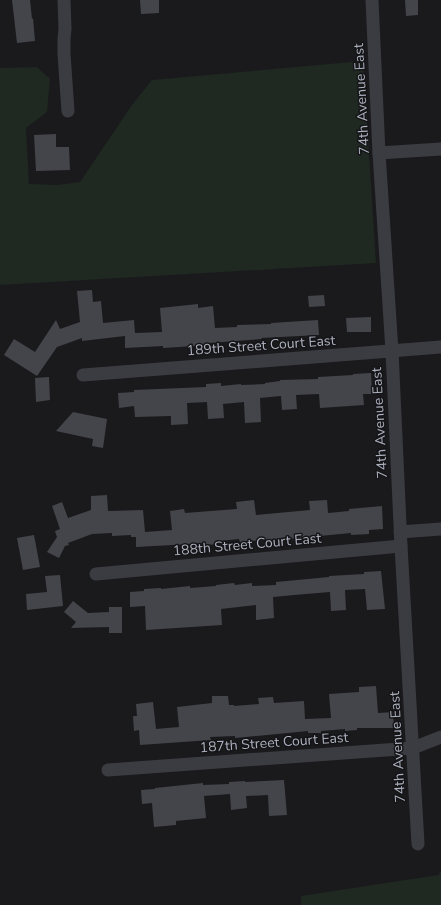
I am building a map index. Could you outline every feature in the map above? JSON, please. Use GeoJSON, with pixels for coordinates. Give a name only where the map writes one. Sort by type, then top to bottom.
{"type":"FeatureCollection","features":[{"type":"Feature","properties":{"kind":"street"},"geometry":{"type":"LineString","coordinates":[[64,0],[64,54],[68,111]]}},
{"type":"Feature","properties":{"kind":"street","name":"74th Avenue East"},"geometry":{"type":"LineString","coordinates":[[372,0],[418,844]]}},
{"type":"Feature","properties":{"kind":"street"},"geometry":{"type":"LineString","coordinates":[[380,153],[441,149]]}},
{"type":"Feature","properties":{"kind":"street","name":"189th Street Court East"},"geometry":{"type":"LineString","coordinates":[[83,375],[441,347]]}},
{"type":"Feature","properties":{"kind":"street"},"geometry":{"type":"LineString","coordinates":[[400,532],[441,529]]}},
{"type":"Feature","properties":{"kind":"street","name":"188th Street Court East"},"geometry":{"type":"LineString","coordinates":[[96,574],[401,546]]}},
{"type":"Feature","properties":{"kind":"street","name":"187th Street Court East"},"geometry":{"type":"LineString","coordinates":[[108,770],[413,748],[441,737]]}},
{"type":"Feature","properties":{"kind":"shaded area"},"geometry":{"type":"Polygon","coordinates":[[[363,61],[376,263],[0,285],[0,68],[37,67],[50,79],[47,112],[26,128],[29,184],[57,185],[80,182],[132,105],[152,80],[363,61]]]}},
{"type":"Feature","properties":{"kind":"shaded area"},"geometry":{"type":"Polygon","coordinates":[[[441,872],[441,905],[301,905],[301,896],[438,875],[441,872]]]}},
{"type":"Feature","properties":{"kind":"building"},"geometry":{"type":"Polygon","coordinates":[[[12,0],[30,0],[35,41],[17,43],[12,0]]]}},
{"type":"Feature","properties":{"kind":"building"},"geometry":{"type":"Polygon","coordinates":[[[140,0],[159,0],[159,13],[141,14],[140,0]]]}},
{"type":"Feature","properties":{"kind":"building"},"geometry":{"type":"Polygon","coordinates":[[[405,0],[418,0],[418,15],[406,16],[405,0]]]}},
{"type":"Feature","properties":{"kind":"building"},"geometry":{"type":"Polygon","coordinates":[[[56,134],[56,147],[69,147],[70,170],[36,171],[34,135],[56,134]]]}},
{"type":"Feature","properties":{"kind":"building"},"geometry":{"type":"Polygon","coordinates":[[[92,290],[93,302],[101,301],[103,323],[134,320],[135,333],[162,332],[160,308],[198,304],[198,308],[213,306],[215,328],[237,327],[237,325],[318,320],[319,335],[261,338],[262,339],[209,343],[210,345],[163,348],[163,346],[125,348],[125,336],[82,341],[82,338],[57,347],[37,376],[4,355],[14,339],[35,352],[56,320],[60,329],[80,322],[77,291],[92,290]]]}},
{"type":"Feature","properties":{"kind":"building"},"geometry":{"type":"Polygon","coordinates":[[[324,295],[325,306],[309,307],[308,296],[324,295]]]}},
{"type":"Feature","properties":{"kind":"building"},"geometry":{"type":"Polygon","coordinates":[[[371,317],[371,332],[347,332],[346,318],[371,317]]]}},
{"type":"Feature","properties":{"kind":"building"},"geometry":{"type":"Polygon","coordinates":[[[371,373],[372,394],[363,394],[364,405],[320,408],[319,394],[296,395],[297,409],[282,410],[281,396],[260,398],[261,422],[245,423],[244,402],[223,404],[224,418],[208,419],[207,402],[187,403],[188,424],[171,425],[171,416],[135,417],[134,406],[119,408],[118,393],[134,392],[134,390],[206,387],[206,384],[221,383],[221,386],[265,384],[280,380],[318,379],[318,377],[371,373]]]}},
{"type":"Feature","properties":{"kind":"building"},"geometry":{"type":"Polygon","coordinates":[[[49,377],[50,400],[36,402],[35,378],[49,377]]]}},
{"type":"Feature","properties":{"kind":"building"},"geometry":{"type":"Polygon","coordinates":[[[73,412],[107,419],[103,448],[92,446],[93,439],[56,431],[73,412]]]}},
{"type":"Feature","properties":{"kind":"building"},"geometry":{"type":"Polygon","coordinates":[[[107,495],[108,511],[143,510],[145,532],[172,530],[170,511],[184,509],[185,513],[237,509],[236,502],[254,500],[256,515],[310,510],[309,501],[327,500],[328,513],[349,511],[349,509],[382,506],[383,529],[369,530],[369,534],[351,535],[351,533],[240,542],[239,539],[219,541],[220,544],[204,545],[204,543],[136,547],[136,537],[131,537],[131,535],[112,536],[112,533],[92,534],[68,543],[69,545],[65,546],[59,558],[47,552],[57,537],[55,531],[60,529],[52,506],[62,502],[68,518],[91,510],[91,496],[107,495]]]}},
{"type":"Feature","properties":{"kind":"building"},"geometry":{"type":"Polygon","coordinates":[[[34,535],[40,567],[23,570],[17,538],[34,535]]]}},
{"type":"Feature","properties":{"kind":"building"},"geometry":{"type":"Polygon","coordinates":[[[381,571],[385,609],[367,610],[365,589],[345,590],[346,610],[331,611],[330,592],[273,597],[274,618],[256,620],[256,605],[221,609],[222,625],[146,630],[145,606],[130,607],[130,592],[144,591],[144,589],[190,586],[190,588],[234,583],[235,585],[252,583],[252,586],[276,585],[276,582],[364,574],[364,572],[381,571]]]}},
{"type":"Feature","properties":{"kind":"building"},"geometry":{"type":"Polygon","coordinates":[[[60,575],[63,606],[27,610],[26,594],[47,592],[45,576],[60,575]]]}},
{"type":"Feature","properties":{"kind":"building"},"geometry":{"type":"Polygon","coordinates":[[[73,601],[88,613],[109,612],[109,607],[122,607],[122,633],[109,633],[109,627],[71,628],[76,622],[64,612],[73,601]]]}},
{"type":"Feature","properties":{"kind":"building"},"geometry":{"type":"Polygon","coordinates":[[[376,686],[378,713],[393,712],[394,728],[357,728],[357,730],[345,731],[345,729],[321,731],[321,733],[308,733],[308,731],[235,738],[235,736],[210,737],[211,740],[140,745],[139,730],[134,731],[133,716],[137,716],[136,704],[153,702],[156,729],[179,727],[177,707],[212,703],[212,696],[228,696],[229,705],[234,706],[259,704],[258,698],[273,697],[274,703],[304,701],[305,719],[331,718],[329,694],[359,692],[359,687],[376,686]]]}},
{"type":"Feature","properties":{"kind":"building"},"geometry":{"type":"Polygon","coordinates":[[[284,780],[287,815],[269,816],[268,795],[246,796],[247,808],[231,810],[230,794],[204,796],[206,818],[176,821],[176,825],[154,827],[152,803],[142,804],[141,790],[203,783],[203,785],[229,784],[229,782],[245,781],[284,780]]]}}]}
